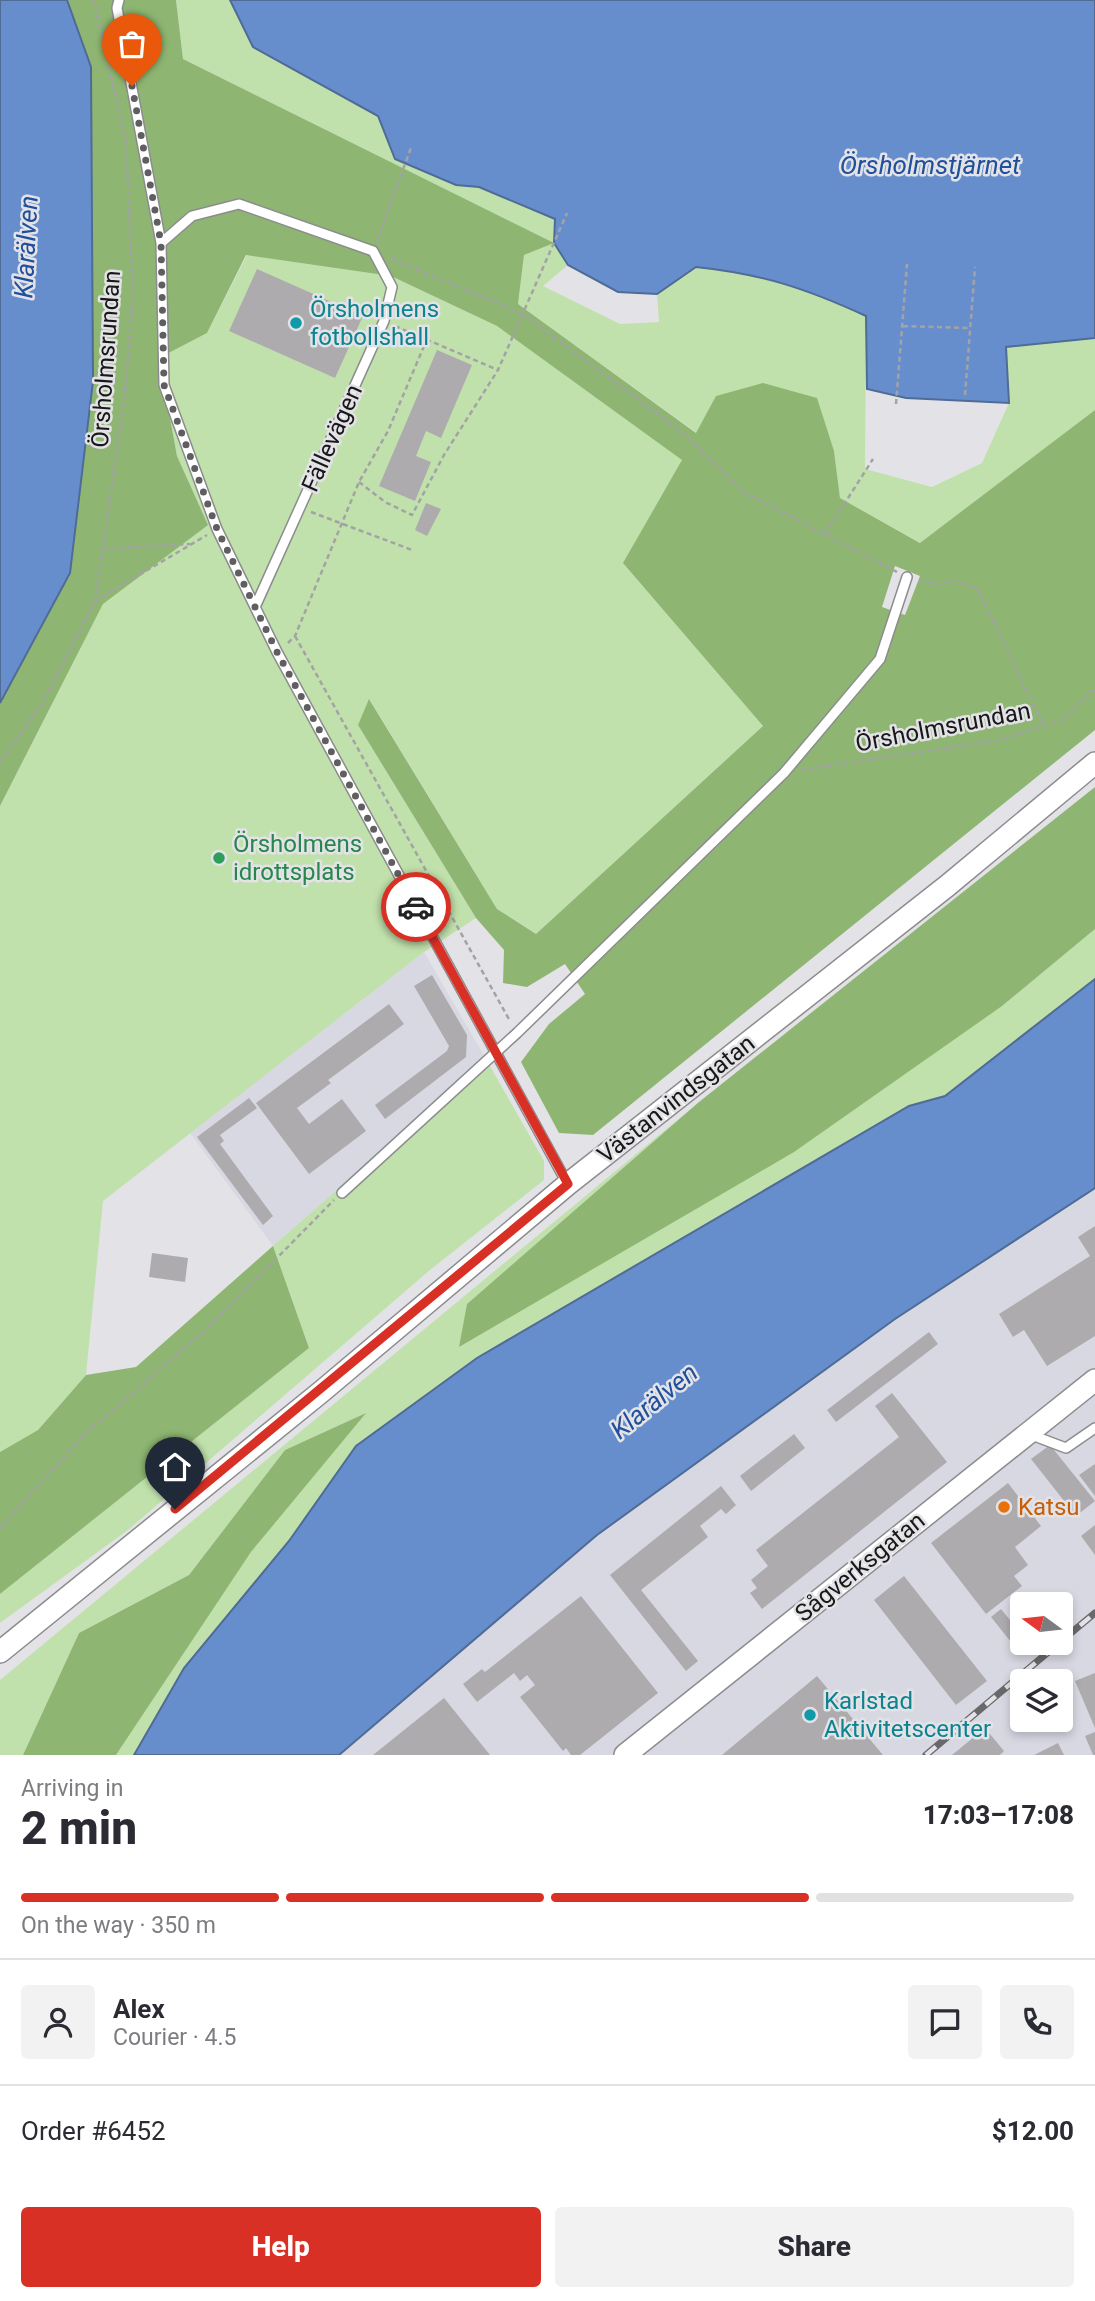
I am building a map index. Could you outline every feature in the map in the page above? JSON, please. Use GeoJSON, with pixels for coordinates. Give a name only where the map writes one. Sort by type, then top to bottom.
{"type":"FeatureCollection","features":[{"type":"Feature","properties":{"kind":"street","name":"Västanvindsgatan"},"geometry":{"type":"LineString","coordinates":[[0,1651],[321,1392],[568,1184],[947,886],[1095,763]]}},
{"type":"Feature","properties":{"kind":"street","name":"Sågverksgatan"},"geometry":{"type":"LineString","coordinates":[[625,1755],[1095,1380]]}},
{"type":"Feature","properties":{"kind":"lane"},"geometry":{"type":"LineString","coordinates":[[119,0],[117,8],[161,243],[164,385],[217,529],[277,652],[568,1184]]}},
{"type":"Feature","properties":{"kind":"lane"},"geometry":{"type":"LineString","coordinates":[[161,243],[192,216],[239,204],[373,251]]}},
{"type":"Feature","properties":{"kind":"lane","name":"Fällevägen"},"geometry":{"type":"LineString","coordinates":[[256,605],[302,509],[384,321],[392,287],[373,251]]}},
{"type":"Feature","properties":{"kind":"lane"},"geometry":{"type":"LineString","coordinates":[[342,1192],[517,1033],[784,773],[880,659],[906,577]]}},
{"type":"Feature","properties":{"kind":"lane"},"geometry":{"type":"LineString","coordinates":[[1028,1433],[1066,1448],[1095,1428]]}},
{"type":"Feature","properties":{"kind":"path","name":"Örsholmsrundan"},"geometry":{"type":"LineString","coordinates":[[94,0],[126,143],[133,294],[125,394],[96,601]]}},
{"type":"Feature","properties":{"kind":"path"},"geometry":{"type":"LineString","coordinates":[[412,145],[373,251],[523,314],[683,433],[744,492],[906,577],[938,585],[956,580],[978,590],[1044,726]]}},
{"type":"Feature","properties":{"kind":"path"},"geometry":{"type":"LineString","coordinates":[[359,482],[385,502],[412,515],[444,455],[498,370],[567,213]]}},
{"type":"Feature","properties":{"kind":"path"},"geometry":{"type":"LineString","coordinates":[[896,404],[907,264]]}},
{"type":"Feature","properties":{"kind":"path"},"geometry":{"type":"LineString","coordinates":[[965,396],[975,267]]}},
{"type":"Feature","properties":{"kind":"path"},"geometry":{"type":"LineString","coordinates":[[384,321],[498,370]]}},
{"type":"Feature","properties":{"kind":"path"},"geometry":{"type":"LineString","coordinates":[[903,326],[970,328]]}},
{"type":"Feature","properties":{"kind":"path"},"geometry":{"type":"LineString","coordinates":[[277,652],[295,636],[359,482],[388,431],[427,339]]}},
{"type":"Feature","properties":{"kind":"path"},"geometry":{"type":"LineString","coordinates":[[825,534],[873,459]]}},
{"type":"Feature","properties":{"kind":"path"},"geometry":{"type":"LineString","coordinates":[[302,509],[412,550]]}},
{"type":"Feature","properties":{"kind":"path"},"geometry":{"type":"LineString","coordinates":[[0,762],[41,705],[96,601],[217,529]]}},
{"type":"Feature","properties":{"kind":"path"},"geometry":{"type":"LineString","coordinates":[[102,549],[193,543]]}},
{"type":"Feature","properties":{"kind":"path"},"geometry":{"type":"LineString","coordinates":[[295,636],[517,1033]]}},
{"type":"Feature","properties":{"kind":"path","name":"Örsholmsrundan"},"geometry":{"type":"LineString","coordinates":[[784,773],[1000,740],[1062,720],[1095,689]]}},
{"type":"Feature","properties":{"kind":"path"},"geometry":{"type":"LineString","coordinates":[[0,1528],[84,1435],[210,1326],[342,1192]]}},
{"type":"Feature","properties":{"kind":"shaded area"},"geometry":{"type":"Polygon","coordinates":[[[424,952],[486,1059],[273,1246],[190,1133],[424,952]]]}},
{"type":"Feature","properties":{"kind":"shaded area"},"geometry":{"type":"Polygon","coordinates":[[[1095,1188],[1095,1755],[339,1755],[597,1535],[895,1319],[1095,1188]]]}},
{"type":"Feature","properties":{"kind":"green space"},"geometry":{"type":"Polygon","coordinates":[[[67,0],[176,0],[183,59],[554,243],[524,255],[518,304],[696,433],[716,396],[763,383],[817,398],[834,451],[840,498],[920,543],[1095,410],[1095,730],[593,1135],[559,1133],[521,1062],[549,1024],[585,994],[565,964],[527,987],[503,983],[504,950],[476,918],[358,725],[369,699],[497,909],[536,934],[763,726],[623,563],[682,460],[497,326],[391,276],[246,255],[207,333],[159,358],[177,456],[208,525],[103,604],[0,806],[0,703],[70,573],[91,67],[67,0]],[[895,566],[882,607],[905,615],[920,576],[895,566]]]}},
{"type":"Feature","properties":{"kind":"green space"},"geometry":{"type":"Polygon","coordinates":[[[176,0],[230,0],[253,47],[378,116],[395,159],[456,185],[479,186],[555,219],[554,243],[568,265],[543,286],[620,324],[659,322],[657,294],[696,267],[743,274],[783,284],[823,297],[866,316],[865,469],[932,487],[982,463],[1009,403],[1005,347],[1095,338],[1095,410],[921,543],[840,498],[834,451],[697,433],[518,304],[524,255],[553,243],[183,59],[176,0]]]}},
{"type":"Feature","properties":{"kind":"green space","name":"Örsholmens idrottsplats"},"geometry":{"type":"Polygon","coordinates":[[[247,255],[391,276],[497,326],[640,429],[671,444],[683,460],[624,564],[763,726],[536,934],[497,909],[370,700],[358,725],[476,918],[424,952],[103,1201],[86,1375],[38,1430],[0,1452],[0,806],[103,604],[207,525],[177,456],[159,358],[207,333],[247,255]]]}},
{"type":"Feature","properties":{"kind":"green space"},"geometry":{"type":"Polygon","coordinates":[[[1095,787],[1095,929],[1002,1006],[794,1152],[459,1347],[467,1304],[699,1102],[1095,787]]]}},
{"type":"Feature","properties":{"kind":"green space"},"geometry":{"type":"Polygon","coordinates":[[[1095,929],[1095,979],[945,1096],[909,1106],[477,1358],[356,1446],[289,1541],[184,1668],[134,1755],[116,1755],[251,1552],[364,1414],[285,1450],[189,1575],[79,1633],[23,1755],[0,1755],[0,1680],[699,1102],[467,1304],[1002,1006],[1095,929]]]}},
{"type":"Feature","properties":{"kind":"green space"},"geometry":{"type":"Polygon","coordinates":[[[486,1059],[544,1161],[544,1180],[430,1270],[128,1530],[0,1623],[0,1594],[309,1348],[273,1246],[486,1059]]]}},
{"type":"Feature","properties":{"kind":"green space"},"geometry":{"type":"Polygon","coordinates":[[[273,1246],[309,1348],[0,1594],[0,1452],[38,1430],[86,1375],[136,1367],[273,1246]]]}},
{"type":"Feature","properties":{"kind":"green space"},"geometry":{"type":"Polygon","coordinates":[[[366,1413],[251,1552],[116,1755],[23,1755],[79,1633],[189,1575],[285,1450],[366,1413]]]}},
{"type":"Feature","properties":{"kind":"water","name":"Klarälven"},"geometry":{"type":"Polygon","coordinates":[[[0,0],[67,0],[91,67],[93,381],[70,573],[0,703],[0,0]]]}},
{"type":"Feature","properties":{"kind":"water","name":"Örsholmstjärnet"},"geometry":{"type":"Polygon","coordinates":[[[230,0],[1095,0],[1095,338],[1006,347],[1009,403],[906,398],[867,389],[866,316],[803,290],[763,278],[696,267],[657,294],[618,292],[568,265],[554,243],[555,219],[479,187],[456,185],[395,159],[378,116],[253,47],[230,0]]]}},
{"type":"Feature","properties":{"kind":"water","name":"Klarälven"},"geometry":{"type":"Polygon","coordinates":[[[1095,979],[1095,1188],[895,1319],[597,1535],[339,1755],[134,1755],[184,1668],[289,1541],[356,1446],[477,1358],[909,1106],[945,1096],[1095,979]]]}},
{"type":"Feature","properties":{"kind":"building","name":"Örsholmens fotbollshall"},"geometry":{"type":"Polygon","coordinates":[[[257,269],[363,316],[335,378],[229,331],[257,269]]]}},
{"type":"Feature","properties":{"kind":"building"},"geometry":{"type":"Polygon","coordinates":[[[437,350],[472,365],[441,438],[426,431],[416,456],[431,462],[415,501],[379,486],[437,350]]]}},
{"type":"Feature","properties":{"kind":"building"},"geometry":{"type":"Polygon","coordinates":[[[426,503],[441,509],[427,536],[415,530],[426,503]]]}},
{"type":"Feature","properties":{"kind":"building"},"geometry":{"type":"Polygon","coordinates":[[[432,975],[467,1035],[466,1057],[385,1119],[375,1105],[447,1051],[449,1046],[414,986],[432,975]]]}},
{"type":"Feature","properties":{"kind":"building"},"geometry":{"type":"Polygon","coordinates":[[[389,1004],[404,1024],[328,1080],[331,1083],[297,1108],[309,1124],[342,1099],[366,1131],[309,1174],[256,1103],[389,1004]]]}},
{"type":"Feature","properties":{"kind":"building"},"geometry":{"type":"Polygon","coordinates":[[[249,1098],[257,1108],[220,1135],[224,1141],[220,1144],[273,1216],[263,1225],[197,1137],[249,1098]]]}},
{"type":"Feature","properties":{"kind":"building"},"geometry":{"type":"Polygon","coordinates":[[[1095,1226],[1095,1336],[1047,1366],[1024,1330],[1013,1337],[999,1314],[1090,1256],[1078,1237],[1095,1226]]]}},
{"type":"Feature","properties":{"kind":"building"},"geometry":{"type":"Polygon","coordinates":[[[152,1253],[188,1258],[185,1282],[149,1277],[152,1253]]]}},
{"type":"Feature","properties":{"kind":"building"},"geometry":{"type":"Polygon","coordinates":[[[929,1332],[938,1344],[836,1422],[827,1410],[929,1332]]]}},
{"type":"Feature","properties":{"kind":"building"},"geometry":{"type":"Polygon","coordinates":[[[892,1393],[947,1462],[762,1609],[750,1593],[757,1588],[751,1580],[768,1566],[756,1550],[899,1437],[875,1406],[892,1393]]]}},
{"type":"Feature","properties":{"kind":"building"},"geometry":{"type":"Polygon","coordinates":[[[794,1434],[805,1448],[751,1491],[740,1476],[794,1434]]]}},
{"type":"Feature","properties":{"kind":"building"},"geometry":{"type":"Polygon","coordinates":[[[1050,1445],[1095,1501],[1076,1516],[1031,1459],[1050,1445]]]}},
{"type":"Feature","properties":{"kind":"building"},"geometry":{"type":"Polygon","coordinates":[[[1095,1464],[1095,1496],[1079,1475],[1095,1464]]]}},
{"type":"Feature","properties":{"kind":"building"},"geometry":{"type":"Polygon","coordinates":[[[1008,1483],[1041,1526],[1015,1547],[1028,1565],[1014,1576],[1022,1586],[1010,1592],[1010,1595],[986,1614],[931,1543],[1008,1483]]]}},
{"type":"Feature","properties":{"kind":"building"},"geometry":{"type":"Polygon","coordinates":[[[721,1486],[736,1505],[726,1514],[721,1509],[700,1526],[708,1537],[641,1590],[698,1661],[686,1671],[610,1575],[721,1486]]]}},
{"type":"Feature","properties":{"kind":"building"},"geometry":{"type":"Polygon","coordinates":[[[1095,1525],[1095,1555],[1081,1536],[1095,1525]]]}},
{"type":"Feature","properties":{"kind":"building"},"geometry":{"type":"Polygon","coordinates":[[[904,1576],[987,1681],[956,1705],[874,1600],[904,1576]]]}},
{"type":"Feature","properties":{"kind":"building"},"geometry":{"type":"Polygon","coordinates":[[[581,1596],[658,1693],[580,1755],[571,1755],[566,1748],[563,1751],[520,1697],[535,1685],[527,1675],[520,1681],[514,1673],[477,1702],[463,1684],[482,1669],[485,1672],[581,1596]]]}},
{"type":"Feature","properties":{"kind":"building"},"geometry":{"type":"Polygon","coordinates":[[[1001,1609],[1010,1620],[1010,1641],[991,1617],[1001,1609]]]}},
{"type":"Feature","properties":{"kind":"building"},"geometry":{"type":"Polygon","coordinates":[[[1095,1673],[1095,1728],[1075,1681],[1095,1673]]]}},
{"type":"Feature","properties":{"kind":"building","name":"Karlstad Aktivitetscenter"},"geometry":{"type":"Polygon","coordinates":[[[817,1676],[883,1755],[722,1755],[817,1676]]]}},
{"type":"Feature","properties":{"kind":"building"},"geometry":{"type":"Polygon","coordinates":[[[444,1698],[490,1755],[373,1755],[444,1698]]]}},
{"type":"Feature","properties":{"kind":"building"},"geometry":{"type":"Polygon","coordinates":[[[985,1728],[1004,1751],[1000,1755],[952,1755],[985,1728]]]}},
{"type":"Feature","properties":{"kind":"building"},"geometry":{"type":"Polygon","coordinates":[[[1095,1732],[1095,1755],[1093,1755],[1085,1736],[1095,1732]]]}},
{"type":"Feature","properties":{"kind":"building"},"geometry":{"type":"Polygon","coordinates":[[[1058,1743],[1064,1755],[1034,1755],[1058,1743]]]}},
{"type":"Feature","properties":{"kind":"railway"},"geometry":{"type":"LineString","coordinates":[[1073,1631],[1095,1613]]}},
{"type":"Feature","properties":{"kind":"railway"},"geometry":{"type":"LineString","coordinates":[[926,1755],[1044,1656]]}},
{"type":"Feature","properties":{"kind":"way so far"},"geometry":{"type":"LineString","coordinates":[[132,86],[161,243],[164,385],[217,529],[277,652],[416,907]]}},
{"type":"Feature","properties":{"kind":"place","name":"Örsholmens fotbollshall"},"geometry":{"type":"Point","coordinates":[296,323]}},
{"type":"Feature","properties":{"kind":"place","name":"Örsholmens idrottsplats"},"geometry":{"type":"Point","coordinates":[219,858]}},
{"type":"Feature","properties":{"kind":"place","name":"Katsu"},"geometry":{"type":"Point","coordinates":[1004,1507]}},
{"type":"Feature","properties":{"kind":"place","name":"Karlstad Aktivitetscenter"},"geometry":{"type":"Point","coordinates":[810,1715]}},
{"type":"Feature","properties":{"kind":"route"},"geometry":{"type":"LineString","coordinates":[[175,1509],[321,1392],[568,1184],[416,907]]}}]}
